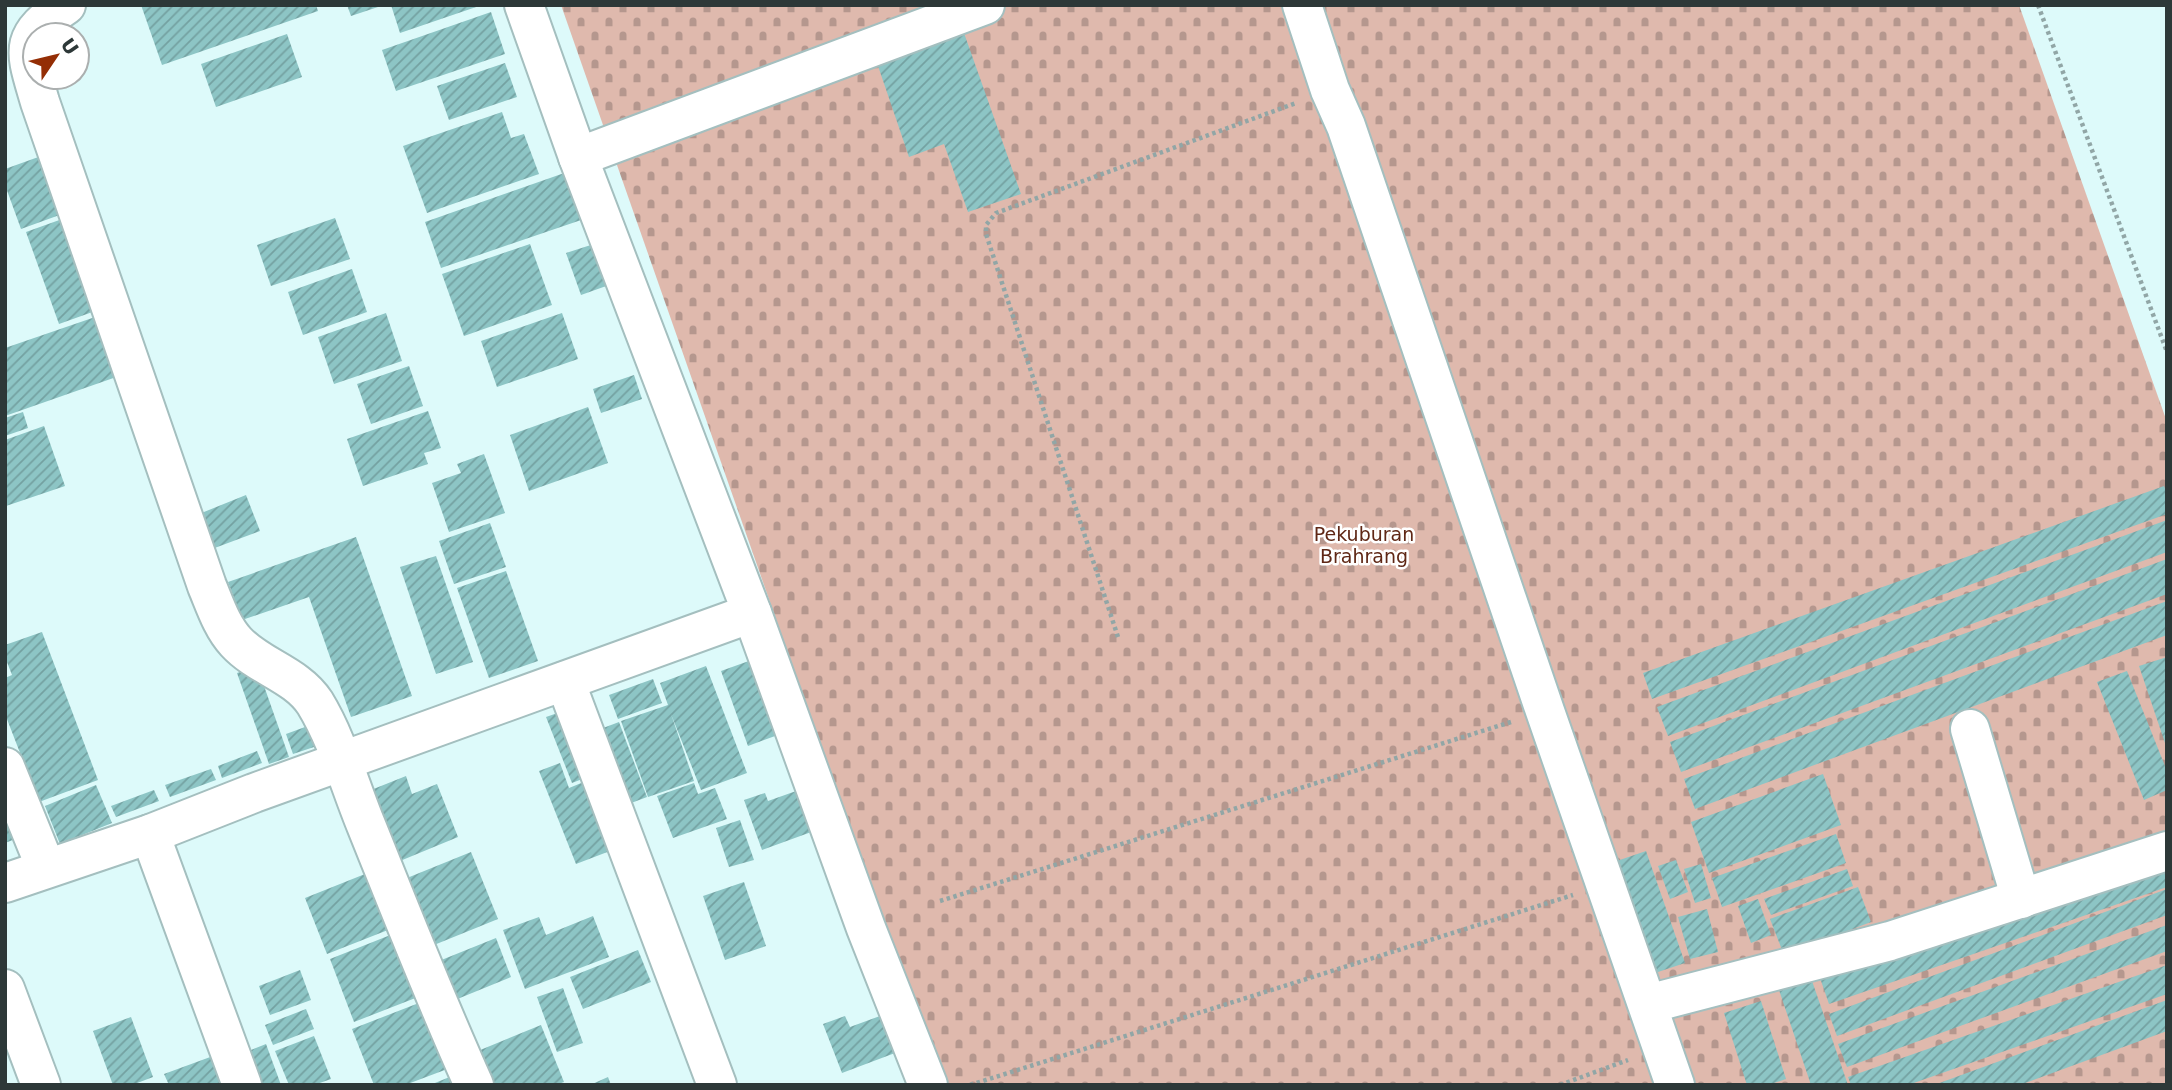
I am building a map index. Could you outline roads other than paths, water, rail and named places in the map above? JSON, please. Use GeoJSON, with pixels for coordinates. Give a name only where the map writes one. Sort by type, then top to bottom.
{"type":"FeatureCollection","features":[{"type":"Feature","properties":{"kind":"street"},"geometry":{"type":"LineString","coordinates":[[66,5],[43,21],[32,35],[27,46],[31,70],[207,586],[219,615],[236,642],[295,682],[315,703],[338,751],[474,1085]]}},
{"type":"Feature","properties":{"kind":"street"},"geometry":{"type":"LineString","coordinates":[[524,5],[578,157],[752,613],[866,928],[928,1085]]}},
{"type":"Feature","properties":{"kind":"street"},"geometry":{"type":"LineString","coordinates":[[578,157],[985,5]]}},
{"type":"Feature","properties":{"kind":"street"},"geometry":{"type":"LineString","coordinates":[[1302,5],[1675,1085]]}},
{"type":"Feature","properties":{"kind":"street"},"geometry":{"type":"LineString","coordinates":[[5,883],[150,834],[752,613]]}},
{"type":"Feature","properties":{"kind":"street"},"geometry":{"type":"LineString","coordinates":[[565,681],[717,1085]]}},
{"type":"Feature","properties":{"kind":"street"},"geometry":{"type":"LineString","coordinates":[[1969,729],[2021,899]]}},
{"type":"Feature","properties":{"kind":"street"},"geometry":{"type":"LineString","coordinates":[[5,767],[46,869]]}},
{"type":"Feature","properties":{"kind":"street"},"geometry":{"type":"LineString","coordinates":[[150,834],[242,1085]]}},
{"type":"Feature","properties":{"kind":"street"},"geometry":{"type":"LineString","coordinates":[[1648,1004],[1889,942],[2167,851]]}},
{"type":"Feature","properties":{"kind":"street"},"geometry":{"type":"LineString","coordinates":[[5,989],[41,1085]]}},
{"type":"Feature","properties":{"kind":"park label","name":"Pekuburan Brahrang"},"geometry":{"type":"Point","coordinates":[1364,545]}}]}
